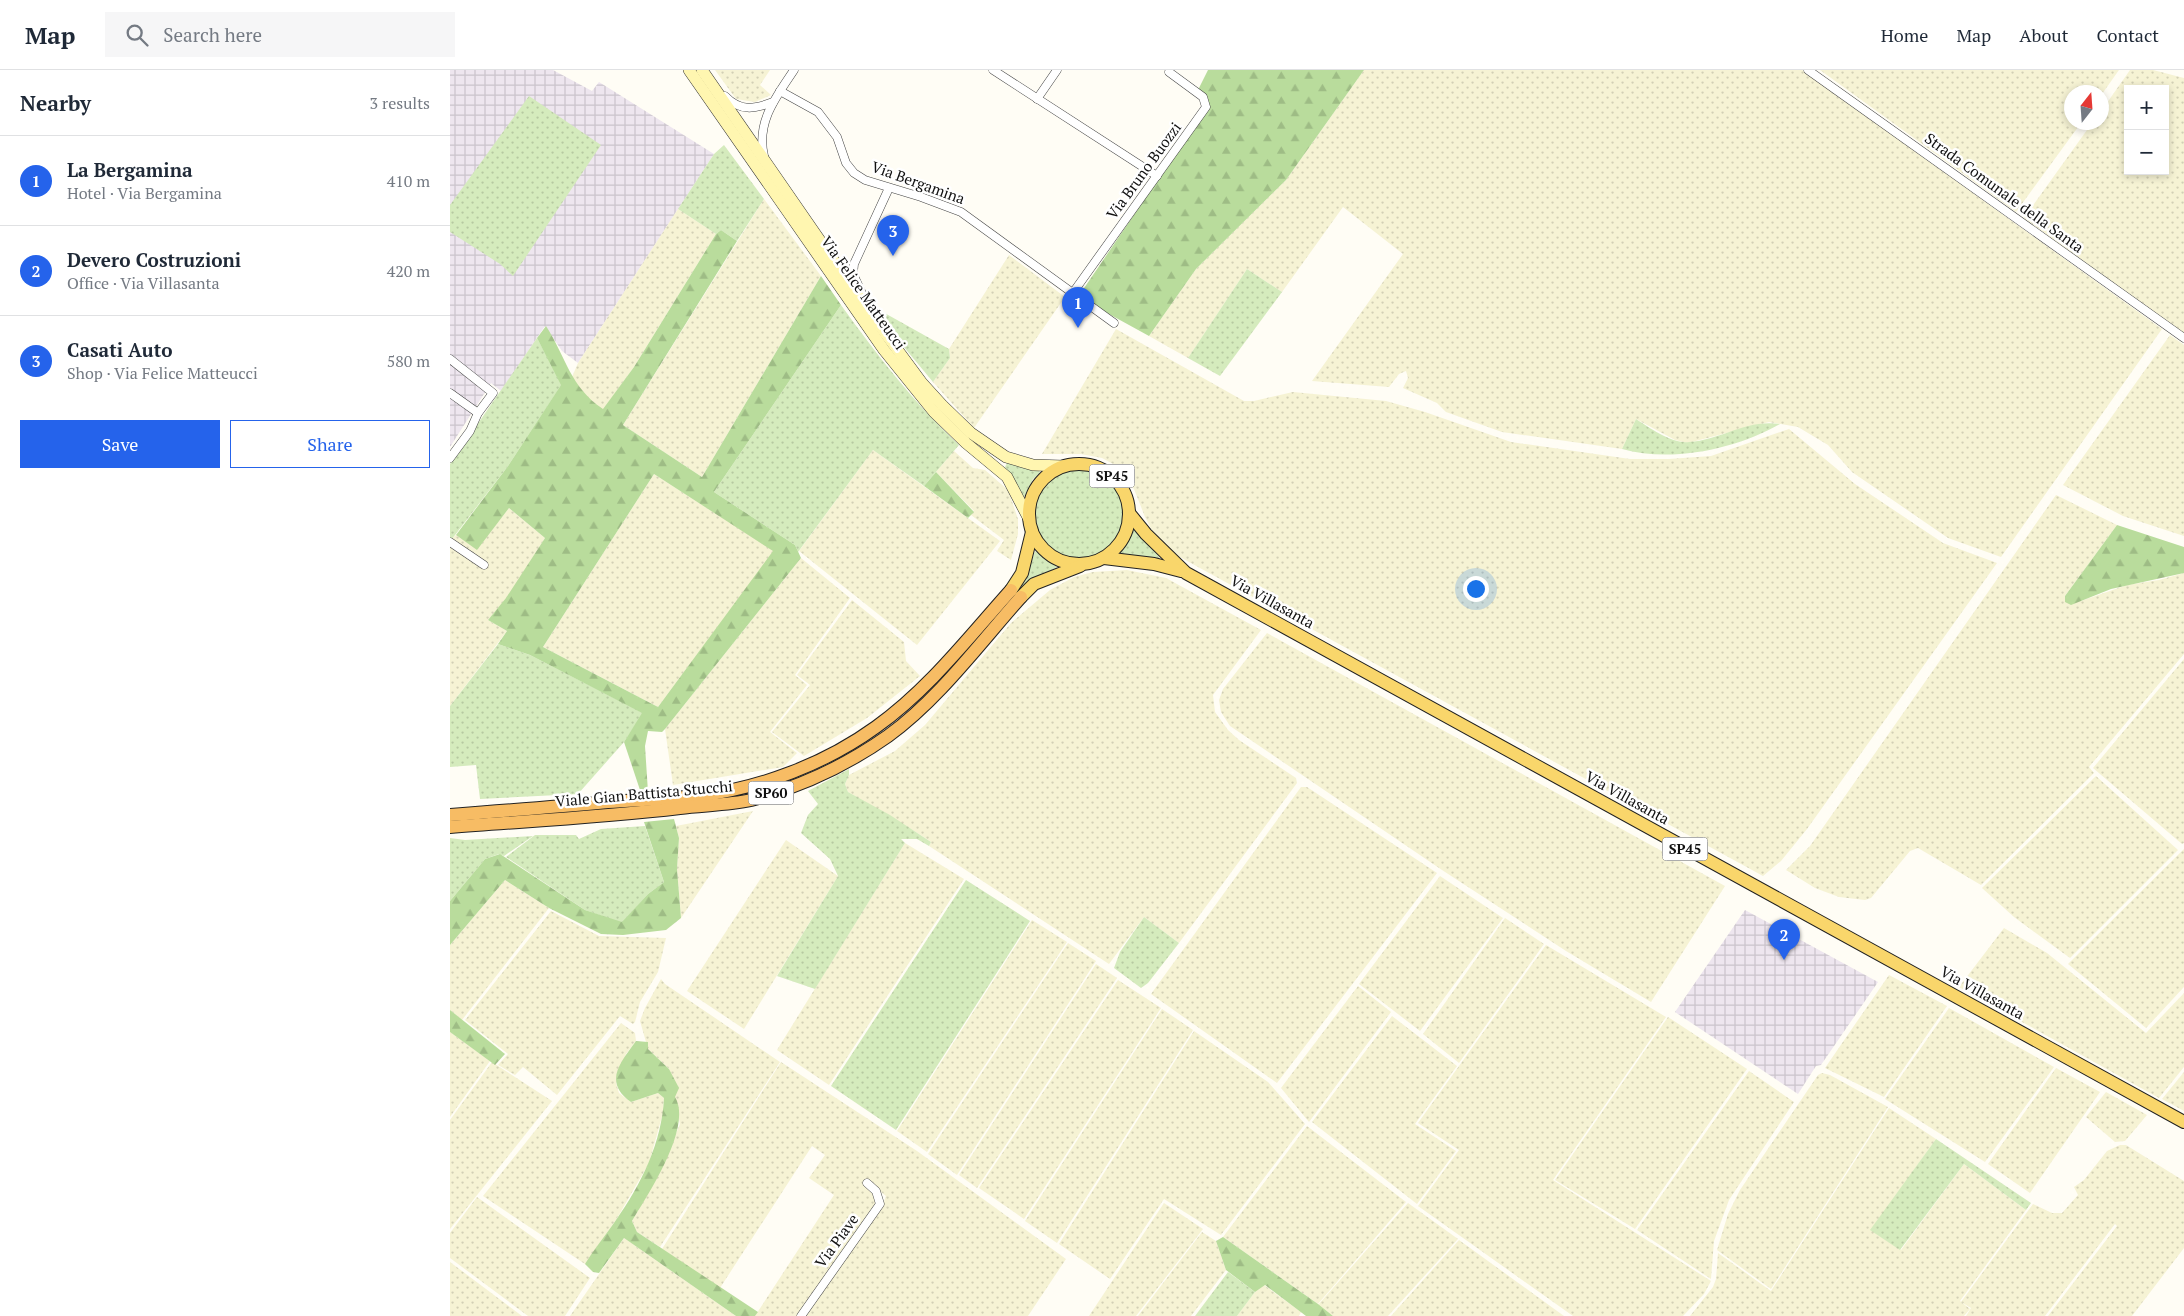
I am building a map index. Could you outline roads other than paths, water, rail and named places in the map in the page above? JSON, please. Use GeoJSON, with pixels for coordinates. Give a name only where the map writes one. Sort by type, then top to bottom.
{"type":"FeatureCollection","features":[{"type":"Feature","properties":{"kind":"highway","name":"Viale Gian Battista Stucchi"},"geometry":{"type":"LineString","coordinates":[[450,815],[699,796],[750,785],[799,770],[843,748],[876,728],[901,708],[924,688],[1016,594]]}},
{"type":"Feature","properties":{"kind":"highway","name":"Viale Gian Battista Stucchi"},"geometry":{"type":"LineString","coordinates":[[450,827],[644,813],[750,800],[804,783],[849,761],[888,736],[911,718],[933,696],[1016,594]]}},
{"type":"Feature","properties":{"kind":"main road","name":"Via Felice Matteucci"},"geometry":{"type":"LineString","coordinates":[[689,70],[890,358],[913,388],[947,424],[1007,477],[1029,519]]}},
{"type":"Feature","properties":{"kind":"main road","name":"Via Felice Matteucci"},"geometry":{"type":"LineString","coordinates":[[704,73],[868,310],[922,383],[971,432],[1006,457],[1033,465],[1064,466]]}},
{"type":"Feature","properties":{"kind":"main road","name":"SP45"},"geometry":{"type":"LineString","coordinates":[[1091,465],[1109,474],[1124,491],[1129,513],[1128,525],[1121,542],[1104,558],[1087,564],[1067,563],[1054,558],[1042,549],[1032,532],[1029,519],[1030,503],[1036,488],[1050,473],[1064,466],[1091,465]]}},
{"type":"Feature","properties":{"kind":"main road","name":"SP45"},"geometry":{"type":"LineString","coordinates":[[1129,513],[1146,534],[1186,573]]}},
{"type":"Feature","properties":{"kind":"main road","name":"Viale Gian Battista Stucchi"},"geometry":{"type":"LineString","coordinates":[[1016,594],[1032,532]]}},
{"type":"Feature","properties":{"kind":"main road","name":"SP45"},"geometry":{"type":"LineString","coordinates":[[1104,558],[1154,564],[1186,573]]}},
{"type":"Feature","properties":{"kind":"main road","name":"Viale Gian Battista Stucchi"},"geometry":{"type":"LineString","coordinates":[[1016,594],[1034,584],[1087,564]]}},
{"type":"Feature","properties":{"kind":"main road","name":"Via Villasanta"},"geometry":{"type":"LineString","coordinates":[[1186,573],[2184,1122]]}},
{"type":"Feature","properties":{"kind":"street"},"geometry":{"type":"LineString","coordinates":[[765,160],[761,144],[762,129],[773,102],[794,70]]}},
{"type":"Feature","properties":{"kind":"street"},"geometry":{"type":"LineString","coordinates":[[994,70],[1157,176]]}},
{"type":"Feature","properties":{"kind":"street"},"geometry":{"type":"LineString","coordinates":[[1037,99],[1058,70]]}},
{"type":"Feature","properties":{"kind":"street","name":"Strada Comunale della Santa"},"geometry":{"type":"LineString","coordinates":[[1808,70],[2184,338]]}},
{"type":"Feature","properties":{"kind":"street","name":"Via Bruno Buozzi"},"geometry":{"type":"LineString","coordinates":[[1072,294],[1206,107],[1203,97],[1169,72]]}},
{"type":"Feature","properties":{"kind":"street"},"geometry":{"type":"LineString","coordinates":[[704,73],[732,104],[752,109],[773,102]]}},
{"type":"Feature","properties":{"kind":"street","name":"Via Bergamina"},"geometry":{"type":"LineString","coordinates":[[780,91],[818,112],[837,137],[846,163],[854,173],[865,180],[962,212],[1114,323]]}},
{"type":"Feature","properties":{"kind":"street"},"geometry":{"type":"LineString","coordinates":[[868,310],[854,274],[854,264],[890,188]]}},
{"type":"Feature","properties":{"kind":"street"},"geometry":{"type":"LineString","coordinates":[[450,359],[493,393],[478,413],[470,431],[450,458]]}},
{"type":"Feature","properties":{"kind":"street"},"geometry":{"type":"LineString","coordinates":[[450,393],[478,413]]}},
{"type":"Feature","properties":{"kind":"street"},"geometry":{"type":"LineString","coordinates":[[450,542],[484,564]]}},
{"type":"Feature","properties":{"kind":"street","name":"Via Piave"},"geometry":{"type":"LineString","coordinates":[[800,1316],[880,1204],[876,1191],[867,1182]]}},
{"type":"Feature","properties":{"kind":"place","name":"Casati Auto"},"geometry":{"type":"Point","coordinates":[893,256]}},
{"type":"Feature","properties":{"kind":"place","name":"La Bergamina"},"geometry":{"type":"Point","coordinates":[1078,328]}},
{"type":"Feature","properties":{"kind":"place","name":"Devero Costruzioni"},"geometry":{"type":"Point","coordinates":[1784,960]}}]}
